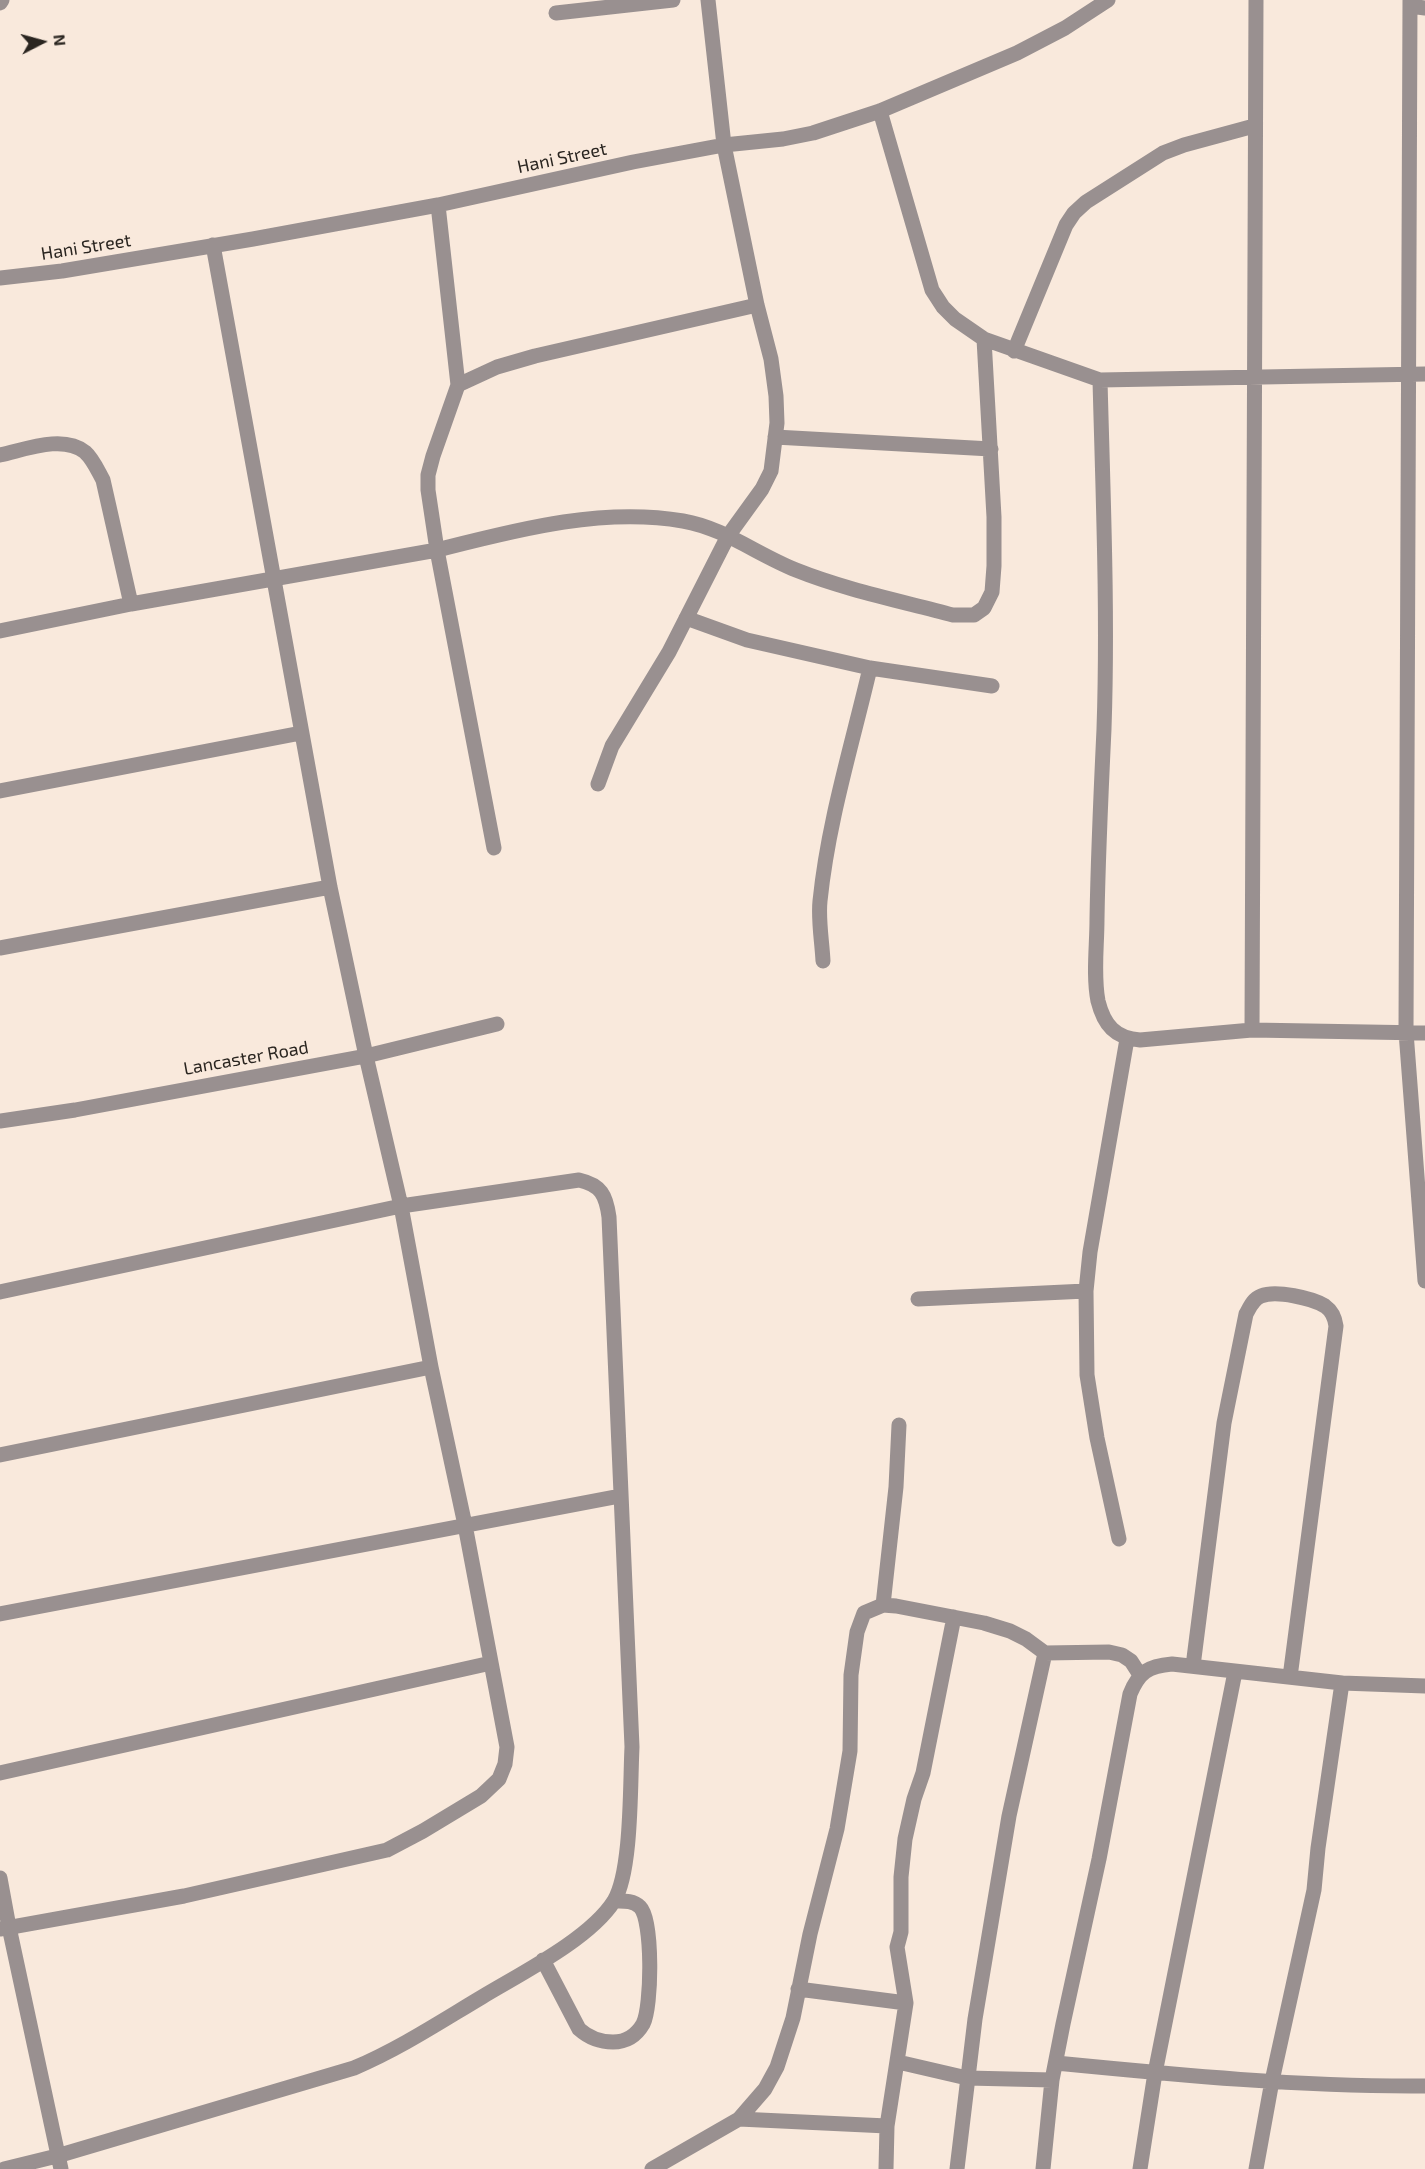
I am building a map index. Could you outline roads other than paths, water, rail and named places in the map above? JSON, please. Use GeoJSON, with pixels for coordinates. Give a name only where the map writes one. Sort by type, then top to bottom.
{"type":"FeatureCollection","features":[{"type":"Feature","properties":{"kind":"street"},"geometry":{"type":"LineString","coordinates":[[556,13],[672,0]]}},
{"type":"Feature","properties":{"kind":"street"},"geometry":{"type":"LineString","coordinates":[[598,784],[612,746],[669,652],[728,536],[762,489],[771,471],[777,423],[772,368],[724,145],[708,0]]}},
{"type":"Feature","properties":{"kind":"street","name":"Hani Street"},"geometry":{"type":"LineString","coordinates":[[0,278],[62,271],[438,205],[633,162],[724,145],[783,139],[813,133],[880,111],[1017,53],[1065,28],[1108,0]]}},
{"type":"Feature","properties":{"kind":"street"},"geometry":{"type":"LineString","coordinates":[[1252,1030],[1256,0]]}},
{"type":"Feature","properties":{"kind":"street"},"geometry":{"type":"LineString","coordinates":[[1415,5],[1408,374],[1406,1032],[1425,1281]]}},
{"type":"Feature","properties":{"kind":"street"},"geometry":{"type":"LineString","coordinates":[[880,111],[932,290],[954,319],[984,339],[1100,380],[1425,374]]}},
{"type":"Feature","properties":{"kind":"street"},"geometry":{"type":"LineString","coordinates":[[1014,351],[1066,225],[1074,213],[1086,202],[1163,153],[1254,126]]}},
{"type":"Feature","properties":{"kind":"street"},"geometry":{"type":"LineString","coordinates":[[438,205],[458,385],[433,456],[428,475],[428,490],[437,550],[494,848]]}},
{"type":"Feature","properties":{"kind":"street"},"geometry":{"type":"LineString","coordinates":[[4,1928],[184,1896],[387,1850],[423,1832],[481,1796],[499,1779],[505,1764],[507,1747],[465,1525],[431,1366],[401,1206],[330,887],[213,245]]}},
{"type":"Feature","properties":{"kind":"street"},"geometry":{"type":"LineString","coordinates":[[458,385],[497,368],[535,356],[757,305]]}},
{"type":"Feature","properties":{"kind":"street"},"geometry":{"type":"LineString","coordinates":[[0,631],[131,604],[437,550],[588,518],[612,516],[682,521],[705,526],[809,576],[953,615],[974,615],[984,608],[992,592],[994,566],[994,517],[984,339]]}},
{"type":"Feature","properties":{"kind":"street"},"geometry":{"type":"LineString","coordinates":[[1100,380],[1107,593],[1096,987],[1109,1028],[1127,1039],[1140,1040],[1252,1030],[1425,1033]]}},
{"type":"Feature","properties":{"kind":"street"},"geometry":{"type":"LineString","coordinates":[[775,437],[991,449]]}},
{"type":"Feature","properties":{"kind":"street"},"geometry":{"type":"LineString","coordinates":[[0,455],[51,444],[70,445],[84,452],[96,466],[103,480],[131,604]]}},
{"type":"Feature","properties":{"kind":"street"},"geometry":{"type":"LineString","coordinates":[[686,618],[747,640],[870,668],[992,686]]}},
{"type":"Feature","properties":{"kind":"street"},"geometry":{"type":"LineString","coordinates":[[823,961],[820,904],[833,819],[870,668]]}},
{"type":"Feature","properties":{"kind":"street"},"geometry":{"type":"LineString","coordinates":[[0,791],[301,733]]}},
{"type":"Feature","properties":{"kind":"street"},"geometry":{"type":"LineString","coordinates":[[0,948],[330,887]]}},
{"type":"Feature","properties":{"kind":"street","name":"Lancaster Road"},"geometry":{"type":"LineString","coordinates":[[0,1122],[366,1056],[497,1024]]}},
{"type":"Feature","properties":{"kind":"street"},"geometry":{"type":"LineString","coordinates":[[1119,1539],[1097,1438],[1088,1375],[1086,1291],[1090,1252],[1127,1039]]}},
{"type":"Feature","properties":{"kind":"street"},"geometry":{"type":"LineString","coordinates":[[0,1292],[401,1206],[579,1180],[593,1184],[602,1192],[607,1203],[609,1217],[632,1748],[628,1833],[623,1875],[614,1900],[597,1920],[564,1947],[393,2050],[354,2068],[59,2162],[4,2169]]}},
{"type":"Feature","properties":{"kind":"street"},"geometry":{"type":"LineString","coordinates":[[918,1299],[1086,1291]]}},
{"type":"Feature","properties":{"kind":"street"},"geometry":{"type":"LineString","coordinates":[[1193,1666],[1224,1423],[1246,1314],[1252,1303],[1260,1296],[1272,1294],[1306,1299],[1327,1307],[1334,1317],[1336,1326],[1290,1677]]}},
{"type":"Feature","properties":{"kind":"street"},"geometry":{"type":"LineString","coordinates":[[0,1455],[431,1366]]}},
{"type":"Feature","properties":{"kind":"street"},"geometry":{"type":"LineString","coordinates":[[883,1605],[892,1535],[899,1425]]}},
{"type":"Feature","properties":{"kind":"street"},"geometry":{"type":"LineString","coordinates":[[0,1614],[620,1496]]}},
{"type":"Feature","properties":{"kind":"street"},"geometry":{"type":"LineString","coordinates":[[652,2169],[739,2119],[765,2089],[777,2067],[793,2018],[810,1934],[837,1828],[850,1750],[850,1683],[857,1632],[864,1613],[883,1605],[984,1623],[1010,1631],[1045,1653],[1109,1652],[1122,1655],[1131,1661],[1140,1675]]}},
{"type":"Feature","properties":{"kind":"street"},"geometry":{"type":"LineString","coordinates":[[886,2169],[887,2126],[906,2003],[897,1947],[900,1932],[904,1848],[954,1617]]}},
{"type":"Feature","properties":{"kind":"street"},"geometry":{"type":"LineString","coordinates":[[957,2169],[975,2019],[1009,1816],[1045,1653]]}},
{"type":"Feature","properties":{"kind":"street"},"geometry":{"type":"LineString","coordinates":[[0,1773],[491,1663]]}},
{"type":"Feature","properties":{"kind":"street"},"geometry":{"type":"LineString","coordinates":[[1043,2169],[1052,2080],[1099,1859],[1130,1694],[1140,1675],[1149,1668],[1161,1665],[1193,1666],[1342,1683],[1425,1686]]}},
{"type":"Feature","properties":{"kind":"street"},"geometry":{"type":"LineString","coordinates":[[1140,2169],[1155,2073],[1235,1672]]}},
{"type":"Feature","properties":{"kind":"street"},"geometry":{"type":"LineString","coordinates":[[1256,2169],[1272,2080],[1314,1890],[1342,1683]]}},
{"type":"Feature","properties":{"kind":"street"},"geometry":{"type":"LineString","coordinates":[[0,1878],[4,1928],[59,2162]]}},
{"type":"Feature","properties":{"kind":"street"},"geometry":{"type":"LineString","coordinates":[[543,1960],[579,2029],[588,2037],[616,2042],[632,2037],[642,2026],[648,2006],[650,1958],[648,1932],[645,1914],[641,1908],[629,1901],[614,1900]]}},
{"type":"Feature","properties":{"kind":"street"},"geometry":{"type":"LineString","coordinates":[[798,1989],[906,2003]]}},
{"type":"Feature","properties":{"kind":"street"},"geometry":{"type":"LineString","coordinates":[[898,2062],[967,2078],[1052,2080]]}},
{"type":"Feature","properties":{"kind":"street"},"geometry":{"type":"LineString","coordinates":[[1056,2063],[1155,2073],[1372,2086],[1425,2086]]}},
{"type":"Feature","properties":{"kind":"street"},"geometry":{"type":"LineString","coordinates":[[739,2119],[887,2126]]}}]}
